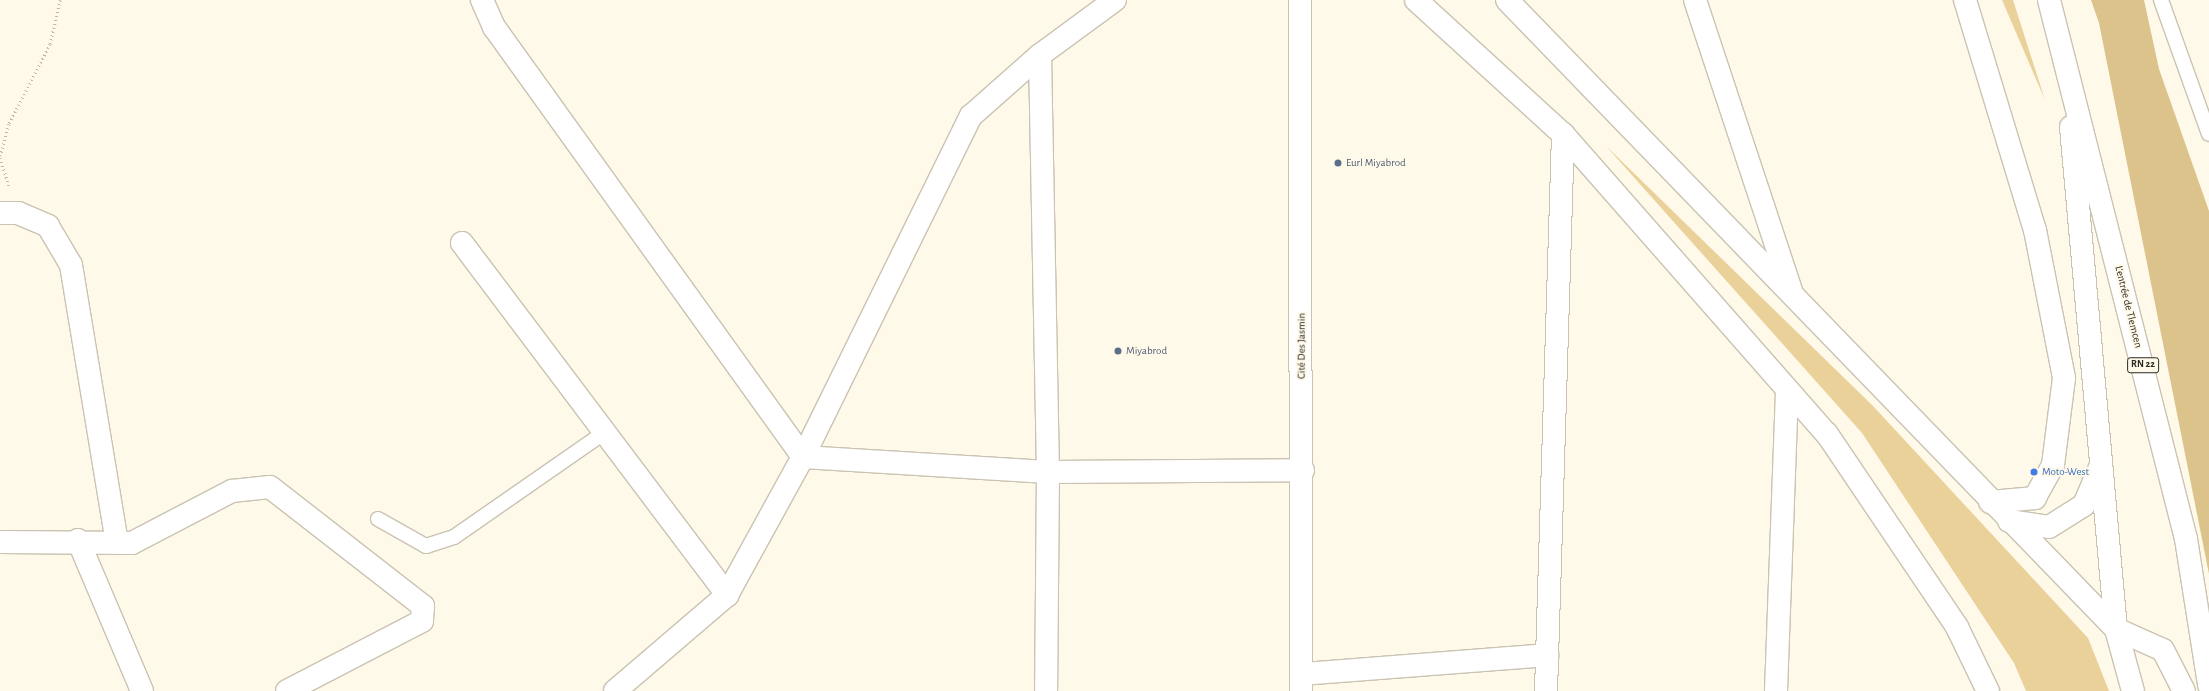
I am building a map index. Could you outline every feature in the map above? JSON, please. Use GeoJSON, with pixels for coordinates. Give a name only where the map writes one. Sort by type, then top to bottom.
{"type":"FeatureCollection","features":[{"type":"Feature","properties":{"kind":"street"},"geometry":{"type":"LineString","coordinates":[[482,0],[494,27],[803,457]]}},
{"type":"Feature","properties":{"kind":"street"},"geometry":{"type":"LineString","coordinates":[[615,691],[727,595],[803,457],[971,116],[1040,55],[1115,0]]}},
{"type":"Feature","properties":{"kind":"street","name":"Cité Des Jasmin"},"geometry":{"type":"LineString","coordinates":[[1300,0],[1303,470],[1302,683]]}},
{"type":"Feature","properties":{"kind":"street"},"geometry":{"type":"LineString","coordinates":[[1416,0],[1563,134],[1827,434],[1957,627],[1988,691]]}},
{"type":"Feature","properties":{"kind":"street"},"geometry":{"type":"LineString","coordinates":[[1507,0],[1792,293],[1990,502],[2116,629],[2163,650],[2184,691]]}},
{"type":"Feature","properties":{"kind":"street"},"geometry":{"type":"LineString","coordinates":[[1695,0],[1792,293]]}},
{"type":"Feature","properties":{"kind":"street"},"geometry":{"type":"LineString","coordinates":[[1965,0],[2035,230],[2064,378],[2053,465],[2035,498],[1990,502]]}},
{"type":"Feature","properties":{"kind":"street","name":"L'entrée de Tlemcen"},"geometry":{"type":"LineString","coordinates":[[2049,0],[2063,48],[2186,539],[2209,685]]}},
{"type":"Feature","properties":{"kind":"street","name":"L'entrée de Tlemcen"},"geometry":{"type":"LineString","coordinates":[[2063,48],[2102,462],[2116,629],[2133,691]]}},
{"type":"Feature","properties":{"kind":"street"},"geometry":{"type":"LineString","coordinates":[[1040,55],[1048,472],[1046,691]]}},
{"type":"Feature","properties":{"kind":"street"},"geometry":{"type":"LineString","coordinates":[[1546,691],[1563,134]]}},
{"type":"Feature","properties":{"kind":"street"},"geometry":{"type":"LineString","coordinates":[[0,213],[18,213],[48,226],[71,266],[117,542]]}},
{"type":"Feature","properties":{"kind":"street"},"geometry":{"type":"LineString","coordinates":[[462,243],[727,595]]}},
{"type":"Feature","properties":{"kind":"street"},"geometry":{"type":"LineString","coordinates":[[1776,691],[1788,390]]}},
{"type":"Feature","properties":{"kind":"street"},"geometry":{"type":"LineString","coordinates":[[803,457],[1048,472],[1303,470]]}},
{"type":"Feature","properties":{"kind":"street"},"geometry":{"type":"LineString","coordinates":[[2009,521],[2049,527],[2084,504],[2102,462]]}},
{"type":"Feature","properties":{"kind":"street"},"geometry":{"type":"LineString","coordinates":[[0,542],[78,540],[132,543],[232,491],[270,486],[423,606],[422,621],[287,691]]}},
{"type":"Feature","properties":{"kind":"street"},"geometry":{"type":"LineString","coordinates":[[78,540],[142,691]]}},
{"type":"Feature","properties":{"kind":"street"},"geometry":{"type":"LineString","coordinates":[[1302,683],[1547,655]]}},
{"type":"Feature","properties":{"kind":"lane"},"geometry":{"type":"LineString","coordinates":[[2161,0],[2209,134]]}},
{"type":"Feature","properties":{"kind":"lane"},"geometry":{"type":"LineString","coordinates":[[378,519],[426,546],[454,538],[605,432]]}},
{"type":"Feature","properties":{"kind":"path"},"geometry":{"type":"LineString","coordinates":[[0,156],[9,123],[50,44],[60,0]]}},
{"type":"Feature","properties":{"kind":"shaded area"},"geometry":{"type":"Polygon","coordinates":[[[2002,0],[2013,0],[2045,100],[2002,0]]]}},
{"type":"Feature","properties":{"kind":"shaded area"},"geometry":{"type":"Polygon","coordinates":[[[2091,0],[2144,0],[2159,69],[2209,211],[2209,574],[2099,23],[2091,0]]]}},
{"type":"Feature","properties":{"kind":"shaded area"},"geometry":{"type":"Polygon","coordinates":[[[1606,146],[1873,406],[2088,638],[2109,691],[2026,691],[2014,663],[1862,433],[1606,146]]]}},
{"type":"Feature","properties":{"kind":"place","name":"Eurl Miyabrod"},"geometry":{"type":"Point","coordinates":[1338,163]}},
{"type":"Feature","properties":{"kind":"place","name":"Miyabrod"},"geometry":{"type":"Point","coordinates":[1118,351]}},
{"type":"Feature","properties":{"kind":"place","name":"Moto-West"},"geometry":{"type":"Point","coordinates":[2034,472]}}]}
